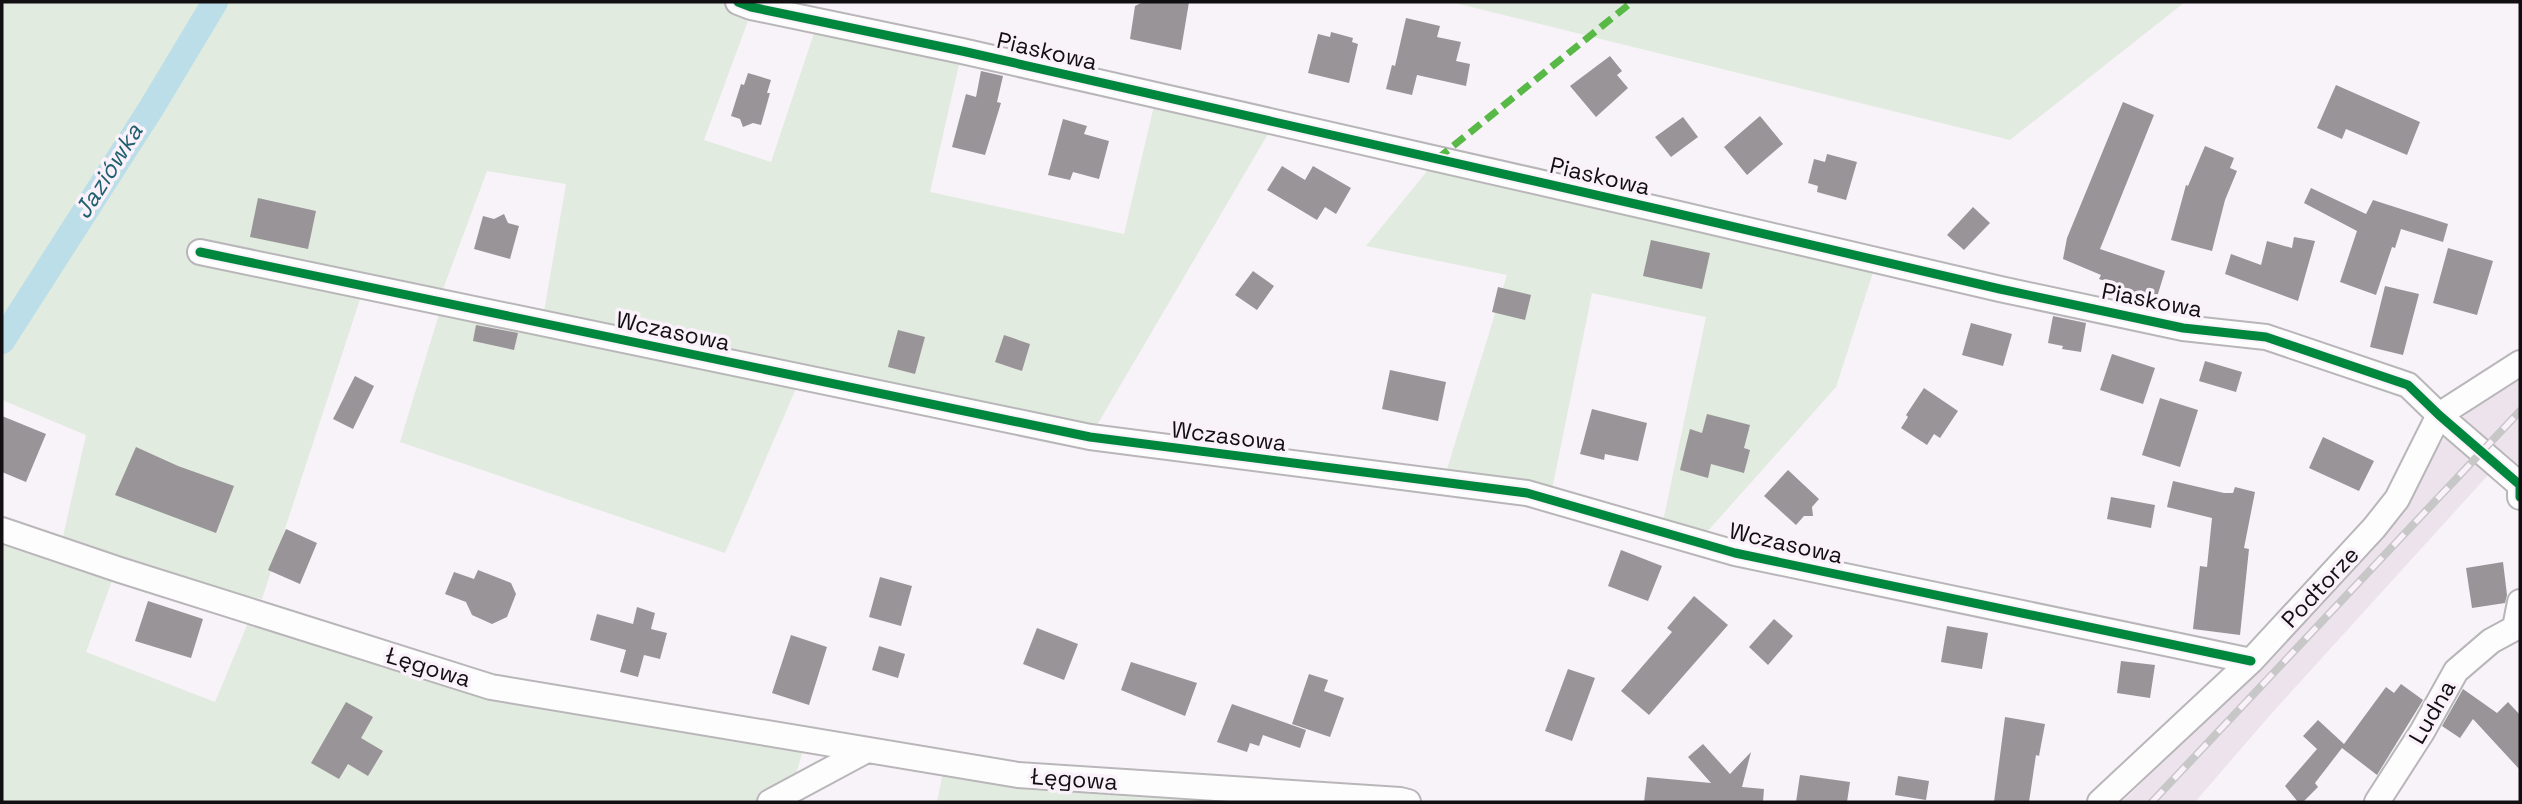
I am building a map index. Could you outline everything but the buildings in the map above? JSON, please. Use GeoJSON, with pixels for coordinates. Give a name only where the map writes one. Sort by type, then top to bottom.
{"type":"FeatureCollection","features":[{"type":"Feature","properties":{"kind":"street","name":"Piaskowa"},"geometry":{"type":"LineString","coordinates":[[738,2],[2000,289],[2183,328],[2266,337],[2408,385],[2439,415]]}},
{"type":"Feature","properties":{"kind":"street","name":"Wczasowa"},"geometry":{"type":"LineString","coordinates":[[200,252],[1090,438],[1527,493],[1735,553],[2251,661]]}},
{"type":"Feature","properties":{"kind":"street"},"geometry":{"type":"LineString","coordinates":[[2520,363],[2439,415],[2520,484],[2520,497]]}},
{"type":"Feature","properties":{"kind":"street","name":"Podtorze"},"geometry":{"type":"LineString","coordinates":[[2099,802],[2251,661],[2374,528],[2397,499],[2439,415]]}},
{"type":"Feature","properties":{"kind":"street","name":"Łęgowa"},"geometry":{"type":"LineString","coordinates":[[2,530],[491,687],[1018,775],[1408,802]]}},
{"type":"Feature","properties":{"kind":"street","name":"Ludna"},"geometry":{"type":"LineString","coordinates":[[2377,802],[2456,671],[2491,641],[2517,634],[2520,602]]}},
{"type":"Feature","properties":{"kind":"street"},"geometry":{"type":"LineString","coordinates":[[770,802],[867,750]]}},
{"type":"Feature","properties":{"kind":"shaded area"},"geometry":{"type":"Polygon","coordinates":[[[2,2],[215,2],[180,61],[218,2],[755,2],[704,140],[771,162],[818,21],[962,51],[930,192],[1124,234],[1156,97],[1275,122],[1090,437],[801,377],[725,553],[400,442],[439,314],[542,323],[566,184],[487,171],[442,292],[364,287],[262,599],[120,570],[60,550],[86,435],[2,400],[2,2]]]}},
{"type":"Feature","properties":{"kind":"shaded area"},"geometry":{"type":"Polygon","coordinates":[[[1451,2],[2185,2],[2010,140],[1451,2]]]}},
{"type":"Feature","properties":{"kind":"shaded area"},"geometry":{"type":"Polygon","coordinates":[[[1437,159],[1877,260],[1836,387],[1698,542],[1661,531],[1706,317],[1592,293],[1550,499],[1443,482],[1507,275],[1366,246],[1437,159]]]}},
{"type":"Feature","properties":{"kind":"shaded area"},"geometry":{"type":"Polygon","coordinates":[[[2520,376],[2520,463],[2489,474],[2271,714],[2195,802],[2122,802],[2261,666],[2393,521],[2446,435],[2474,406],[2520,376]]]}},
{"type":"Feature","properties":{"kind":"shaded area"},"geometry":{"type":"Polygon","coordinates":[[[2,533],[113,578],[86,652],[215,702],[248,623],[491,687],[806,740],[791,791],[770,802],[2,802],[2,533]]]}},
{"type":"Feature","properties":{"kind":"shaded area"},"geometry":{"type":"Polygon","coordinates":[[[945,763],[1408,802],[937,802],[945,763]]]}},
{"type":"Feature","properties":{"kind":"waterway","name":"Jaziówka"},"geometry":{"type":"LineString","coordinates":[[2,341],[152,107],[215,2]]}},
{"type":"Feature","properties":{"kind":"railway"},"geometry":{"type":"LineString","coordinates":[[2152,802],[2520,411]]}},
{"type":"Feature","properties":{"kind":"marked path"},"geometry":{"type":"LineString","coordinates":[[1437,159],[1632,2]]}},
{"type":"Feature","properties":{"kind":"cycle path"},"geometry":{"type":"LineString","coordinates":[[738,2],[2000,289],[2183,328],[2266,337],[2408,385],[2520,485],[2520,497]]}},
{"type":"Feature","properties":{"kind":"cycle path"},"geometry":{"type":"LineString","coordinates":[[200,252],[1090,437],[1527,493],[1735,553],[2251,661]]}}]}
